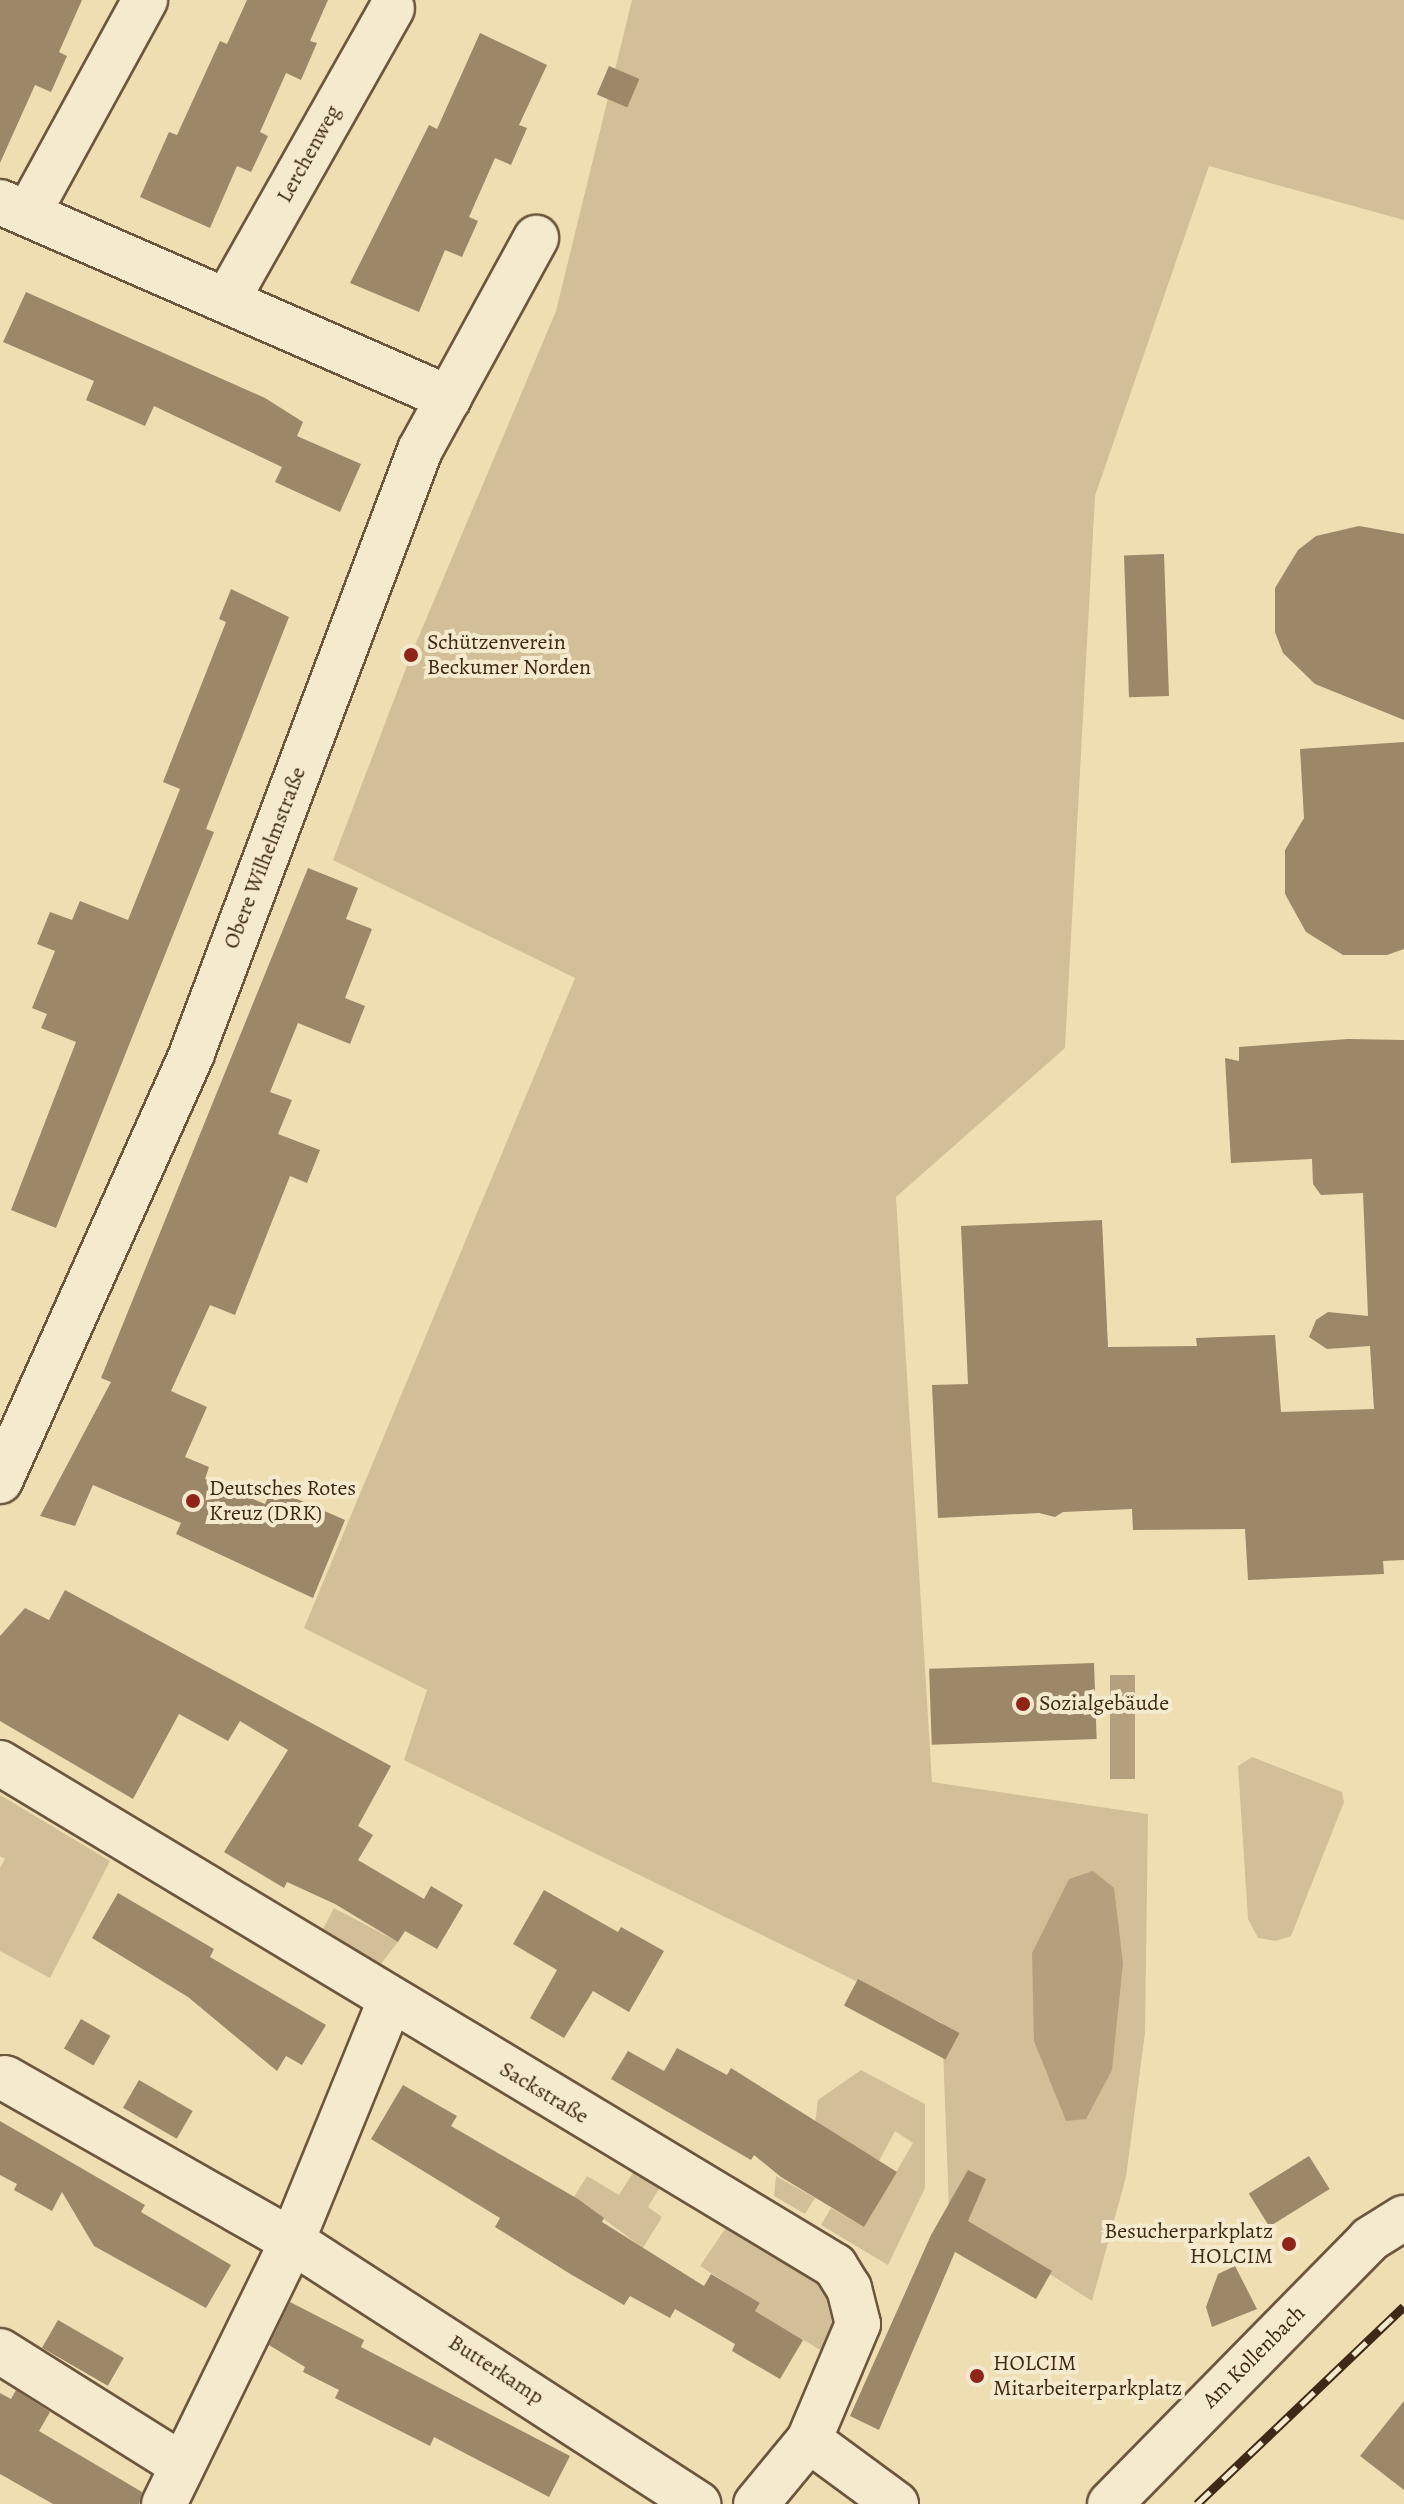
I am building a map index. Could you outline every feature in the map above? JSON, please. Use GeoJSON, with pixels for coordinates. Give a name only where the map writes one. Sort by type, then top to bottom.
{"type":"FeatureCollection","features":[{"type":"Feature","properties":{"kind":"street"},"geometry":{"type":"LineString","coordinates":[[145,0],[14,207],[449,398]]}},
{"type":"Feature","properties":{"kind":"street","name":"Lerchenweg"},"geometry":{"type":"LineString","coordinates":[[227,300],[392,8]]}},
{"type":"Feature","properties":{"kind":"street","name":"Obere Wilhelmstraße"},"geometry":{"type":"LineString","coordinates":[[0,1481],[192,1053],[420,450],[536,238]]}},
{"type":"Feature","properties":{"kind":"street","name":"Sackstraße"},"geometry":{"type":"LineString","coordinates":[[0,1763],[390,2001],[835,2266],[849,2288],[858,2324],[809,2440]]}},
{"type":"Feature","properties":{"kind":"street"},"geometry":{"type":"LineString","coordinates":[[164,2504],[292,2241],[390,2001]]}},
{"type":"Feature","properties":{"kind":"street","name":"Butterkamp"},"geometry":{"type":"LineString","coordinates":[[5,2078],[292,2241],[698,2504]]}},
{"type":"Feature","properties":{"kind":"street","name":"Am Kollenbach"},"geometry":{"type":"LineString","coordinates":[[1110,2504],[1370,2239],[1404,2218]]}},
{"type":"Feature","properties":{"kind":"street"},"geometry":{"type":"LineString","coordinates":[[0,2351],[182,2465]]}},
{"type":"Feature","properties":{"kind":"street"},"geometry":{"type":"LineString","coordinates":[[756,2504],[809,2440],[896,2504]]}},
{"type":"Feature","properties":{"kind":"shaded area"},"geometry":{"type":"Polygon","coordinates":[[[632,0],[1404,0],[1404,220],[1209,166],[1095,496],[1065,1048],[896,1197],[932,1782],[1148,1814],[1145,2033],[1126,2177],[1092,2301],[949,2210],[942,2023],[404,1760],[427,1690],[304,1628],[575,978],[333,860],[411,655],[556,311],[632,0]]]}},
{"type":"Feature","properties":{"kind":"shaded area"},"geometry":{"type":"Polygon","coordinates":[[[1110,1675],[1135,1675],[1135,1779],[1110,1779],[1110,1675]]]}},
{"type":"Feature","properties":{"kind":"shaded area"},"geometry":{"type":"Polygon","coordinates":[[[1252,1757],[1342,1792],[1344,1802],[1291,1936],[1276,1941],[1258,1938],[1248,1919],[1238,1766],[1252,1757]]]}},
{"type":"Feature","properties":{"kind":"shaded area"},"geometry":{"type":"Polygon","coordinates":[[[0,1795],[110,1861],[50,1978],[0,1951],[0,1868],[5,1859],[0,1856],[0,1795]]]}},
{"type":"Feature","properties":{"kind":"shaded area"},"geometry":{"type":"Polygon","coordinates":[[[1093,1871],[1114,1888],[1123,1963],[1112,2070],[1086,2119],[1066,2121],[1034,2041],[1032,1953],[1069,1879],[1093,1871]]]}},
{"type":"Feature","properties":{"kind":"shaded area"},"geometry":{"type":"Polygon","coordinates":[[[334,1908],[398,1942],[380,1965],[323,1929],[334,1908]]]}},
{"type":"Feature","properties":{"kind":"shaded area"},"geometry":{"type":"Polygon","coordinates":[[[861,2070],[925,2104],[925,2188],[888,2265],[821,2225],[831,2208],[864,2227],[913,2143],[895,2131],[879,2161],[815,2123],[818,2100],[861,2070]]]}},
{"type":"Feature","properties":{"kind":"shaded area"},"geometry":{"type":"Polygon","coordinates":[[[634,2171],[660,2187],[648,2207],[662,2217],[643,2248],[574,2197],[587,2176],[619,2195],[634,2171]]]}},
{"type":"Feature","properties":{"kind":"shaded area"},"geometry":{"type":"Polygon","coordinates":[[[776,2176],[815,2198],[805,2214],[774,2196],[776,2176]]]}},
{"type":"Feature","properties":{"kind":"shaded area"},"geometry":{"type":"Polygon","coordinates":[[[729,2223],[813,2277],[831,2298],[839,2315],[822,2351],[755,2311],[760,2304],[700,2266],[729,2223]]]}},
{"type":"Feature","properties":{"kind":"building"},"geometry":{"type":"Polygon","coordinates":[[[0,0],[82,0],[59,52],[67,56],[51,92],[35,85],[0,163],[0,0]]]}},
{"type":"Feature","properties":{"kind":"building"},"geometry":{"type":"Polygon","coordinates":[[[247,0],[328,0],[310,41],[317,43],[301,80],[286,73],[260,132],[268,136],[251,172],[237,166],[210,228],[140,197],[169,132],[177,135],[220,41],[227,44],[247,0]]]}},
{"type":"Feature","properties":{"kind":"building"},"geometry":{"type":"Polygon","coordinates":[[[480,33],[547,65],[519,125],[527,128],[511,165],[495,158],[469,217],[478,221],[462,257],[445,250],[419,312],[350,283],[429,125],[437,129],[480,33]]]}},
{"type":"Feature","properties":{"kind":"building"},"geometry":{"type":"Polygon","coordinates":[[[609,66],[639,79],[627,107],[597,95],[609,66]]]}},
{"type":"Feature","properties":{"kind":"building"},"geometry":{"type":"Polygon","coordinates":[[[26,292],[265,398],[303,422],[297,436],[361,464],[340,512],[275,482],[282,467],[154,406],[145,426],[86,400],[94,381],[3,342],[26,292]]]}},
{"type":"Feature","properties":{"kind":"building"},"geometry":{"type":"Polygon","coordinates":[[[1359,526],[1404,534],[1404,720],[1315,684],[1283,653],[1275,632],[1275,588],[1298,550],[1316,536],[1359,526]]]}},
{"type":"Feature","properties":{"kind":"building"},"geometry":{"type":"Polygon","coordinates":[[[1164,554],[1169,696],[1129,697],[1124,555],[1164,554]]]}},
{"type":"Feature","properties":{"kind":"building"},"geometry":{"type":"Polygon","coordinates":[[[231,589],[289,617],[206,829],[214,832],[56,1228],[11,1210],[76,1042],[41,1028],[47,1014],[32,1008],[55,951],[37,944],[50,912],[72,920],[80,901],[128,920],[180,789],[163,782],[226,622],[219,619],[231,589]]]}},
{"type":"Feature","properties":{"kind":"building"},"geometry":{"type":"Polygon","coordinates":[[[1404,742],[1404,949],[1387,955],[1343,955],[1306,932],[1285,894],[1285,850],[1304,818],[1300,749],[1404,742]]]}},
{"type":"Feature","properties":{"kind":"building"},"geometry":{"type":"Polygon","coordinates":[[[308,868],[358,888],[346,919],[372,929],[345,998],[365,1006],[350,1044],[298,1023],[270,1092],[292,1100],[278,1134],[320,1150],[307,1183],[290,1176],[235,1315],[210,1305],[171,1391],[207,1407],[185,1457],[209,1467],[205,1479],[265,1504],[272,1488],[345,1520],[313,1598],[176,1534],[181,1523],[93,1485],[75,1526],[40,1516],[111,1382],[101,1378],[308,868]]]}},
{"type":"Feature","properties":{"kind":"building"},"geometry":{"type":"Polygon","coordinates":[[[1348,1039],[1404,1040],[1404,1560],[1383,1561],[1384,1574],[1248,1580],[1245,1529],[1133,1530],[1132,1509],[1063,1512],[1055,1517],[1039,1513],[938,1518],[932,1385],[968,1384],[961,1226],[1102,1220],[1108,1347],[1197,1346],[1196,1338],[1275,1335],[1281,1412],[1374,1409],[1370,1346],[1327,1349],[1309,1337],[1316,1320],[1328,1312],[1368,1316],[1363,1193],[1321,1195],[1313,1184],[1312,1159],[1231,1163],[1225,1058],[1239,1061],[1239,1047],[1348,1039]]]}},
{"type":"Feature","properties":{"kind":"building"},"geometry":{"type":"Polygon","coordinates":[[[65,1590],[391,1766],[358,1826],[373,1835],[358,1860],[424,1899],[431,1886],[463,1905],[437,1949],[405,1931],[398,1942],[335,1904],[287,1882],[284,1888],[224,1852],[288,1750],[240,1721],[228,1741],[179,1714],[133,1799],[0,1721],[0,1636],[25,1608],[49,1620],[65,1590]]]}},
{"type":"Feature","properties":{"kind":"building","name":"Sozialgebäude"},"geometry":{"type":"Polygon","coordinates":[[[1094,1663],[1097,1739],[932,1745],[929,1669],[1094,1663]]]}},
{"type":"Feature","properties":{"kind":"building"},"geometry":{"type":"Polygon","coordinates":[[[544,1890],[618,1932],[621,1927],[664,1951],[629,2012],[593,1991],[564,2038],[530,2018],[557,1970],[513,1944],[544,1890]]]}},
{"type":"Feature","properties":{"kind":"building"},"geometry":{"type":"Polygon","coordinates":[[[118,1893],[214,1949],[210,1957],[326,2025],[302,2065],[286,2056],[277,2071],[188,1997],[92,1938],[118,1893]]]}},
{"type":"Feature","properties":{"kind":"building"},"geometry":{"type":"Polygon","coordinates":[[[858,1979],[960,2033],[945,2059],[844,2005],[858,1979]]]}},
{"type":"Feature","properties":{"kind":"building"},"geometry":{"type":"Polygon","coordinates":[[[81,2019],[110,2036],[93,2065],[64,2048],[81,2019]]]}},
{"type":"Feature","properties":{"kind":"building"},"geometry":{"type":"Polygon","coordinates":[[[677,2048],[727,2075],[731,2068],[897,2172],[864,2227],[781,2177],[754,2155],[751,2160],[611,2079],[628,2051],[664,2071],[677,2048]]]}},
{"type":"Feature","properties":{"kind":"building"},"geometry":{"type":"Polygon","coordinates":[[[139,2080],[193,2111],[177,2139],[123,2108],[139,2080]]]}},
{"type":"Feature","properties":{"kind":"building"},"geometry":{"type":"Polygon","coordinates":[[[403,2085],[457,2116],[451,2126],[578,2199],[604,2218],[602,2222],[704,2286],[711,2274],[760,2303],[755,2311],[803,2340],[780,2379],[732,2351],[735,2344],[675,2309],[670,2318],[630,2296],[624,2305],[572,2275],[495,2227],[500,2218],[371,2139],[403,2085]]]}},
{"type":"Feature","properties":{"kind":"building"},"geometry":{"type":"Polygon","coordinates":[[[0,2121],[145,2205],[141,2212],[231,2265],[206,2308],[94,2246],[62,2192],[52,2211],[14,2190],[17,2184],[0,2175],[0,2121]]]}},
{"type":"Feature","properties":{"kind":"building"},"geometry":{"type":"Polygon","coordinates":[[[1309,2156],[1330,2189],[1269,2227],[1249,2194],[1309,2156]]]}},
{"type":"Feature","properties":{"kind":"building"},"geometry":{"type":"Polygon","coordinates":[[[968,2170],[986,2179],[968,2221],[1052,2271],[1036,2299],[955,2252],[879,2430],[850,2416],[931,2235],[968,2170]]]}},
{"type":"Feature","properties":{"kind":"building"},"geometry":{"type":"Polygon","coordinates":[[[1235,2266],[1257,2309],[1212,2327],[1206,2307],[1218,2274],[1235,2266]]]}},
{"type":"Feature","properties":{"kind":"building"},"geometry":{"type":"Polygon","coordinates":[[[290,2302],[364,2340],[361,2347],[570,2456],[549,2497],[434,2437],[430,2446],[335,2398],[339,2390],[303,2372],[305,2367],[269,2345],[290,2302]]]}},
{"type":"Feature","properties":{"kind":"building"},"geometry":{"type":"Polygon","coordinates":[[[58,2320],[124,2358],[108,2386],[42,2348],[58,2320]]]}},
{"type":"Feature","properties":{"kind":"building"},"geometry":{"type":"Polygon","coordinates":[[[16,2390],[50,2412],[39,2431],[142,2492],[139,2504],[53,2504],[0,2474],[0,2393],[11,2399],[16,2390]]]}},
{"type":"Feature","properties":{"kind":"building"},"geometry":{"type":"Polygon","coordinates":[[[1404,2401],[1404,2490],[1360,2456],[1404,2401]]]}},
{"type":"Feature","properties":{"kind":"railway"},"geometry":{"type":"LineString","coordinates":[[1197,2504],[1404,2306]]}},
{"type":"Feature","properties":{"kind":"place","name":"Schützenverein Beckumer Norden"},"geometry":{"type":"Point","coordinates":[411,655]}},
{"type":"Feature","properties":{"kind":"place","name":"Deutsches Rotes Kreuz (DRK)"},"geometry":{"type":"Point","coordinates":[193,1501]}},
{"type":"Feature","properties":{"kind":"place","name":"Sozialgebäude"},"geometry":{"type":"Point","coordinates":[1023,1704]}},
{"type":"Feature","properties":{"kind":"place","name":"Besucherparkplatz HOLCIM"},"geometry":{"type":"Point","coordinates":[1289,2244]}},
{"type":"Feature","properties":{"kind":"place","name":"HOLCIM Mitarbeiterparkplatz"},"geometry":{"type":"Point","coordinates":[977,2376]}}]}
